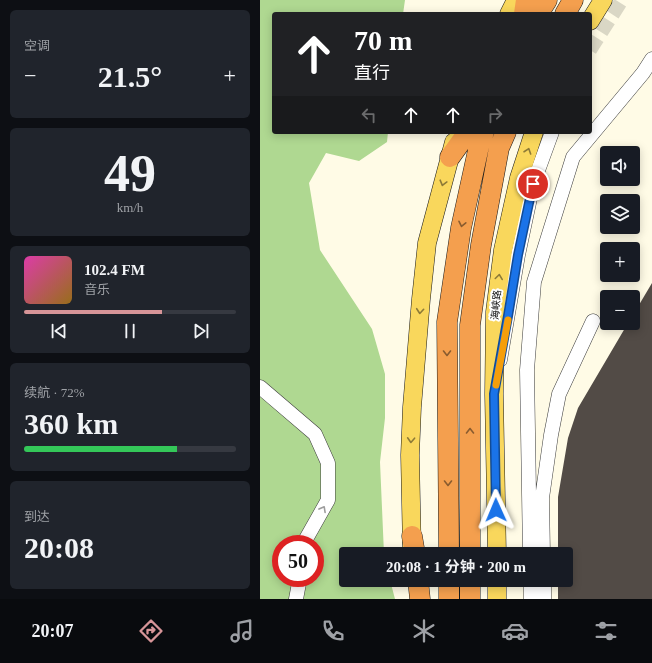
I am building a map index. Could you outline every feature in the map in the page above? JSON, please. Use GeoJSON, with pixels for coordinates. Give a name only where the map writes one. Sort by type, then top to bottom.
{"type":"FeatureCollection","features":[{"type":"Feature","properties":{"kind":"highway"},"geometry":{"type":"LineString","coordinates":[[524,12],[526,0]]}},
{"type":"Feature","properties":{"kind":"highway"},"geometry":{"type":"LineString","coordinates":[[539,12],[547,0]]}},
{"type":"Feature","properties":{"kind":"highway"},"geometry":{"type":"LineString","coordinates":[[566,12],[573,0]]}},
{"type":"Feature","properties":{"kind":"highway"},"geometry":{"type":"LineString","coordinates":[[450,157],[467,134]]}},
{"type":"Feature","properties":{"kind":"highway"},"geometry":{"type":"LineString","coordinates":[[448,547],[447,322],[461,228],[479,146],[483,134]]}},
{"type":"Feature","properties":{"kind":"highway"},"geometry":{"type":"LineString","coordinates":[[470,547],[470,325],[480,245],[500,148],[505,134]]}},
{"type":"Feature","properties":{"kind":"highway"},"geometry":{"type":"LineString","coordinates":[[419,587],[420,599]]}},
{"type":"Feature","properties":{"kind":"highway"},"geometry":{"type":"LineString","coordinates":[[449,587],[449,599]]}},
{"type":"Feature","properties":{"kind":"highway"},"geometry":{"type":"LineString","coordinates":[[470,587],[470,599]]}},
{"type":"Feature","properties":{"kind":"main road"},"geometry":{"type":"LineString","coordinates":[[510,12],[516,0]]}},
{"type":"Feature","properties":{"kind":"main road"},"geometry":{"type":"LineString","coordinates":[[592,18],[603,0]]}},
{"type":"Feature","properties":{"kind":"main road"},"geometry":{"type":"LineString","coordinates":[[413,547],[410,455],[412,407],[421,299],[427,243],[456,134]]}},
{"type":"Feature","properties":{"kind":"main road","name":"海峡路"},"geometry":{"type":"LineString","coordinates":[[497,547],[494,394],[495,312],[503,250],[518,178],[533,134]]}},
{"type":"Feature","properties":{"kind":"main road"},"geometry":{"type":"LineString","coordinates":[[413,587],[414,599]]}},
{"type":"Feature","properties":{"kind":"main road"},"geometry":{"type":"LineString","coordinates":[[497,587],[497,599]]}},
{"type":"Feature","properties":{"kind":"street"},"geometry":{"type":"LineString","coordinates":[[592,134],[652,59]]}},
{"type":"Feature","properties":{"kind":"street"},"geometry":{"type":"LineString","coordinates":[[494,394],[518,255],[533,184],[551,134]]}},
{"type":"Feature","properties":{"kind":"street"},"geometry":{"type":"LineString","coordinates":[[530,547],[527,370],[534,282],[573,157],[592,134]]}},
{"type":"Feature","properties":{"kind":"street"},"geometry":{"type":"LineString","coordinates":[[543,547],[542,498],[551,435],[559,394],[593,320]]}},
{"type":"Feature","properties":{"kind":"street"},"geometry":{"type":"LineString","coordinates":[[260,387],[314,434],[328,463],[328,500],[308,535]]}},
{"type":"Feature","properties":{"kind":"street"},"geometry":{"type":"LineString","coordinates":[[296,599],[298,587]]}},
{"type":"Feature","properties":{"kind":"street"},"geometry":{"type":"LineString","coordinates":[[531,587],[531,599]]}},
{"type":"Feature","properties":{"kind":"street"},"geometry":{"type":"LineString","coordinates":[[544,587],[544,599]]}},
{"type":"Feature","properties":{"kind":"green space"},"geometry":{"type":"Polygon","coordinates":[[[260,0],[405,0],[403,12],[272,12],[272,134],[388,134],[387,142],[359,161],[326,153],[309,183],[320,250],[372,329],[385,374],[385,418],[380,462],[384,547],[339,547],[339,587],[392,587],[395,599],[260,599],[260,0]]]}},
{"type":"Feature","properties":{"kind":"building"},"geometry":{"type":"Polygon","coordinates":[[[652,283],[652,599],[558,599],[558,587],[573,587],[573,547],[558,547],[558,497],[568,438],[578,408],[624,330],[640,330],[640,303],[652,283]]]}},
{"type":"Feature","properties":{"kind":"tunnel"},"geometry":{"type":"LineString","coordinates":[[592,47],[622,0]]}},
{"type":"Feature","properties":{"kind":"slow traffic"},"geometry":{"type":"LineString","coordinates":[[496,385],[508,320]]}},
{"type":"Feature","properties":{"kind":"route"},"geometry":{"type":"LineString","coordinates":[[496,510],[494,394],[518,255],[533,184]]}}]}
